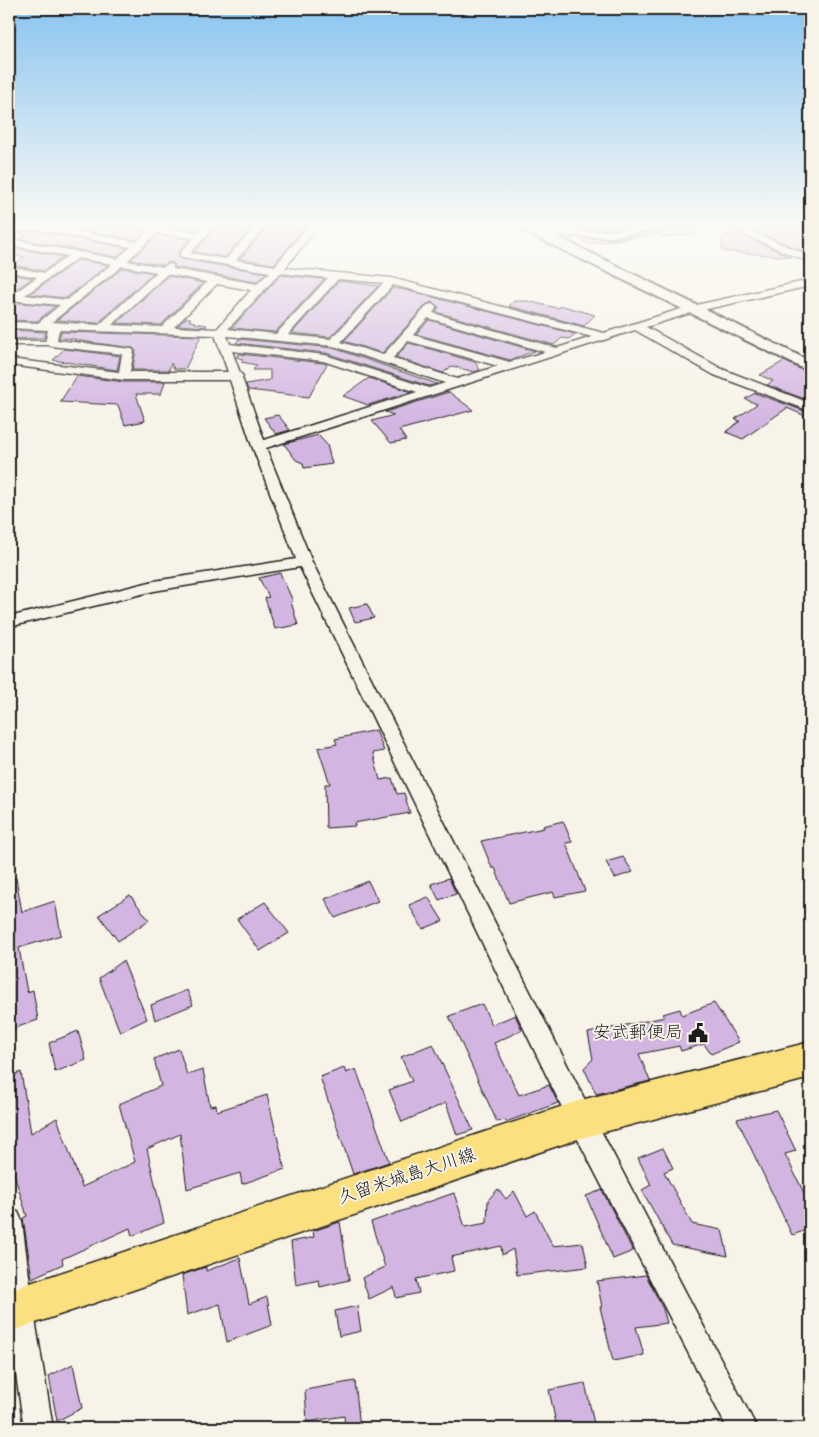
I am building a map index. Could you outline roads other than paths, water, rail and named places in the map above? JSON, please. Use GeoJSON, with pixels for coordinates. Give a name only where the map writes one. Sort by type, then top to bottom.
{"type":"FeatureCollection","features":[{"type":"Feature","properties":{"kind":"main road"},"geometry":{"type":"LineString","coordinates":[[655,291],[810,367]]}},
{"type":"Feature","properties":{"kind":"main road","name":"久留米城島大川線"},"geometry":{"type":"LineString","coordinates":[[14,1309],[582,1119],[810,1060]]}},
{"type":"Feature","properties":{"kind":"street"},"geometry":{"type":"LineString","coordinates":[[48,325],[69,303],[84,291]]}},
{"type":"Feature","properties":{"kind":"street"},"geometry":{"type":"LineString","coordinates":[[103,327],[142,291]]}},
{"type":"Feature","properties":{"kind":"street"},"geometry":{"type":"LineString","coordinates":[[165,330],[204,291]]}},
{"type":"Feature","properties":{"kind":"street"},"geometry":{"type":"LineString","coordinates":[[220,332],[256,291]]}},
{"type":"Feature","properties":{"kind":"street"},"geometry":{"type":"LineString","coordinates":[[279,338],[321,291]]}},
{"type":"Feature","properties":{"kind":"street"},"geometry":{"type":"LineString","coordinates":[[334,343],[383,291]]}},
{"type":"Feature","properties":{"kind":"street"},"geometry":{"type":"LineString","coordinates":[[430,291],[603,336]]}},
{"type":"Feature","properties":{"kind":"street"},"geometry":{"type":"LineString","coordinates":[[260,446],[691,309],[773,291]]}},
{"type":"Feature","properties":{"kind":"street"},"geometry":{"type":"LineString","coordinates":[[386,360],[442,294]]}},
{"type":"Feature","properties":{"kind":"street"},"geometry":{"type":"LineString","coordinates":[[12,297],[69,303]]}},
{"type":"Feature","properties":{"kind":"street"},"geometry":{"type":"LineString","coordinates":[[426,314],[556,351]]}},
{"type":"Feature","properties":{"kind":"street"},"geometry":{"type":"LineString","coordinates":[[9,325],[220,332],[334,343],[457,383]]}},
{"type":"Feature","properties":{"kind":"street"},"geometry":{"type":"LineString","coordinates":[[48,325],[51,343],[128,350],[124,376]]}},
{"type":"Feature","properties":{"kind":"street"},"geometry":{"type":"LineString","coordinates":[[636,326],[718,372],[810,407]]}},
{"type":"Feature","properties":{"kind":"street"},"geometry":{"type":"LineString","coordinates":[[220,332],[260,446],[304,562],[582,1119],[743,1428]]}},
{"type":"Feature","properties":{"kind":"street"},"geometry":{"type":"LineString","coordinates":[[407,337],[510,366]]}},
{"type":"Feature","properties":{"kind":"street"},"geometry":{"type":"LineString","coordinates":[[226,347],[332,360],[429,392]]}},
{"type":"Feature","properties":{"kind":"street"},"geometry":{"type":"LineString","coordinates":[[332,360],[348,348]]}},
{"type":"Feature","properties":{"kind":"street"},"geometry":{"type":"LineString","coordinates":[[9,362],[124,376],[237,376]]}},
{"type":"Feature","properties":{"kind":"street"},"geometry":{"type":"LineString","coordinates":[[9,622],[154,586],[304,562]]}},
{"type":"Feature","properties":{"kind":"street"},"geometry":{"type":"LineString","coordinates":[[9,1221],[14,1309],[38,1428]]}},
{"type":"Feature","properties":{"kind":"lane"},"geometry":{"type":"LineString","coordinates":[[9,343],[51,343]]}},
{"type":"Feature","properties":{"kind":"place","name":"安武郵便局"},"geometry":{"type":"Point","coordinates":[698,1033]}}]}
